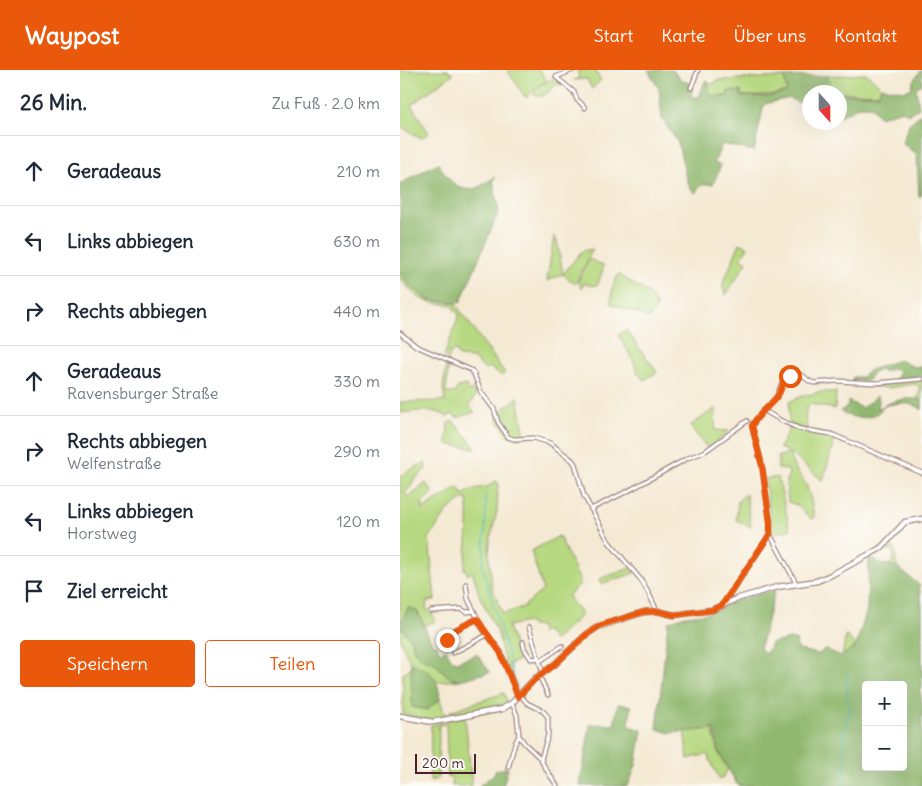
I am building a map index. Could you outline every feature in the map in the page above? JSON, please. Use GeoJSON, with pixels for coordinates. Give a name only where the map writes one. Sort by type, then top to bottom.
{"type":"FeatureCollection","features":[{"type":"Feature","properties":{"kind":"main road"},"geometry":{"type":"LineString","coordinates":[[400,716],[433,722],[469,714],[497,711],[512,703],[541,674],[561,659],[592,630],[601,625],[644,612],[657,611],[669,615],[680,615],[712,610],[742,597],[796,583],[811,583],[832,575],[881,548],[905,522],[922,518]]}},
{"type":"Feature","properties":{"kind":"street"},"geometry":{"type":"LineString","coordinates":[[573,70],[556,77],[574,92],[577,100],[585,108]]}},
{"type":"Feature","properties":{"kind":"street"},"geometry":{"type":"LineString","coordinates":[[691,88],[698,70]]}},
{"type":"Feature","properties":{"kind":"street"},"geometry":{"type":"LineString","coordinates":[[400,333],[416,346],[471,370],[481,392],[494,409],[498,422],[508,437],[540,440],[558,448],[575,464],[584,496],[609,542],[641,580],[650,594],[657,611]]}},
{"type":"Feature","properties":{"kind":"street"},"geometry":{"type":"LineString","coordinates":[[796,583],[770,534],[762,466],[752,426],[753,423],[780,392],[782,383],[795,374],[802,375],[814,383],[838,381],[876,384],[922,379]]}},
{"type":"Feature","properties":{"kind":"street"},"geometry":{"type":"LineString","coordinates":[[765,411],[800,429],[831,434],[922,473]]}},
{"type":"Feature","properties":{"kind":"street"},"geometry":{"type":"LineString","coordinates":[[591,509],[644,483],[688,458],[704,452],[747,421]]}},
{"type":"Feature","properties":{"kind":"street"},"geometry":{"type":"LineString","coordinates":[[722,605],[770,534]]}},
{"type":"Feature","properties":{"kind":"street"},"geometry":{"type":"LineString","coordinates":[[466,584],[468,599],[477,619],[500,652],[519,696],[527,703],[543,711],[548,717],[548,735],[541,759]]}},
{"type":"Feature","properties":{"kind":"street"},"geometry":{"type":"LineString","coordinates":[[431,611],[461,609],[466,612],[474,611]]}},
{"type":"Feature","properties":{"kind":"street"},"geometry":{"type":"LineString","coordinates":[[445,645],[448,644],[448,639],[455,630],[477,619]]}},
{"type":"Feature","properties":{"kind":"street"},"geometry":{"type":"LineString","coordinates":[[529,627],[548,695]]}},
{"type":"Feature","properties":{"kind":"street"},"geometry":{"type":"LineString","coordinates":[[453,653],[487,635]]}},
{"type":"Feature","properties":{"kind":"street"},"geometry":{"type":"LineString","coordinates":[[524,642],[524,648],[531,660],[539,660],[562,646]]}},
{"type":"Feature","properties":{"kind":"street"},"geometry":{"type":"LineString","coordinates":[[512,703],[517,715],[519,736],[541,759],[557,786]]}},
{"type":"Feature","properties":{"kind":"street"},"geometry":{"type":"LineString","coordinates":[[508,768],[515,743],[519,736]]}},
{"type":"Feature","properties":{"kind":"green space"},"geometry":{"type":"Polygon","coordinates":[[[400,70],[449,70],[453,74],[411,105],[429,133],[421,138],[400,126],[400,70]]]}},
{"type":"Feature","properties":{"kind":"green space"},"geometry":{"type":"Polygon","coordinates":[[[507,70],[539,70],[547,80],[526,98],[507,70]]]}},
{"type":"Feature","properties":{"kind":"green space"},"geometry":{"type":"Polygon","coordinates":[[[577,70],[594,70],[601,80],[592,89],[587,79],[574,80],[579,78],[577,70]]]}},
{"type":"Feature","properties":{"kind":"green space"},"geometry":{"type":"Polygon","coordinates":[[[648,70],[674,70],[683,81],[693,84],[691,97],[699,97],[705,81],[708,81],[711,96],[727,96],[728,91],[741,91],[741,96],[765,97],[787,92],[784,77],[828,76],[830,85],[802,85],[802,103],[789,98],[764,104],[754,151],[722,144],[714,163],[721,165],[713,184],[701,185],[695,193],[690,188],[686,177],[678,143],[662,119],[659,89],[648,70]]]}},
{"type":"Feature","properties":{"kind":"green space"},"geometry":{"type":"Polygon","coordinates":[[[922,70],[922,84],[916,88],[919,108],[908,114],[902,110],[880,117],[871,106],[859,106],[847,112],[847,94],[879,94],[881,87],[904,91],[911,89],[913,82],[922,70]]]}},
{"type":"Feature","properties":{"kind":"green space"},"geometry":{"type":"Polygon","coordinates":[[[867,74],[881,87],[879,94],[847,93],[847,85],[830,85],[828,76],[867,74]]]}},
{"type":"Feature","properties":{"kind":"green space"},"geometry":{"type":"Polygon","coordinates":[[[784,77],[787,92],[764,96],[750,96],[728,91],[727,96],[710,96],[708,84],[716,83],[717,80],[784,77]]]}},
{"type":"Feature","properties":{"kind":"green space"},"geometry":{"type":"Polygon","coordinates":[[[555,78],[561,83],[560,85],[557,84],[542,96],[533,94],[540,85],[555,78]]]}},
{"type":"Feature","properties":{"kind":"green space"},"geometry":{"type":"Polygon","coordinates":[[[922,113],[922,195],[919,197],[917,155],[902,143],[909,124],[922,113]]]}},
{"type":"Feature","properties":{"kind":"green space"},"geometry":{"type":"Polygon","coordinates":[[[438,163],[452,182],[468,190],[474,189],[495,177],[493,181],[499,211],[460,303],[428,300],[407,283],[400,273],[400,184],[438,163]]]}},
{"type":"Feature","properties":{"kind":"green space"},"geometry":{"type":"Polygon","coordinates":[[[554,236],[557,241],[563,274],[547,281],[554,236]]]}},
{"type":"Feature","properties":{"kind":"green space"},"geometry":{"type":"Polygon","coordinates":[[[740,243],[748,247],[741,258],[747,262],[726,295],[722,286],[740,243]]]}},
{"type":"Feature","properties":{"kind":"green space"},"geometry":{"type":"Polygon","coordinates":[[[593,249],[575,284],[563,274],[582,251],[593,249]]]}},
{"type":"Feature","properties":{"kind":"green space"},"geometry":{"type":"Polygon","coordinates":[[[589,259],[604,266],[598,284],[593,286],[584,283],[582,288],[578,282],[589,259]]]}},
{"type":"Feature","properties":{"kind":"green space"},"geometry":{"type":"Polygon","coordinates":[[[400,273],[408,283],[428,300],[454,302],[505,373],[502,376],[491,367],[485,370],[473,358],[459,357],[456,351],[450,352],[449,358],[444,356],[459,315],[451,305],[429,302],[419,297],[400,281],[400,273]]]}},
{"type":"Feature","properties":{"kind":"green space"},"geometry":{"type":"Polygon","coordinates":[[[618,274],[649,294],[657,306],[650,318],[611,304],[612,288],[618,274]]]}},
{"type":"Feature","properties":{"kind":"green space"},"geometry":{"type":"Polygon","coordinates":[[[626,330],[657,372],[644,380],[638,373],[632,358],[618,335],[626,330]]]}},
{"type":"Feature","properties":{"kind":"green space"},"geometry":{"type":"Polygon","coordinates":[[[447,359],[449,360],[446,393],[454,393],[458,387],[466,385],[469,392],[473,390],[476,395],[469,406],[475,412],[456,418],[454,414],[447,417],[430,411],[400,413],[400,402],[445,401],[443,387],[447,359]]]}},
{"type":"Feature","properties":{"kind":"green space"},"geometry":{"type":"Polygon","coordinates":[[[899,360],[914,367],[922,367],[922,376],[893,380],[898,377],[899,373],[894,368],[882,372],[880,369],[873,373],[867,381],[853,380],[853,377],[862,377],[870,370],[899,360]]]}},
{"type":"Feature","properties":{"kind":"green space"},"geometry":{"type":"Polygon","coordinates":[[[922,380],[922,401],[917,398],[921,388],[915,384],[888,388],[872,386],[922,380]]]}},
{"type":"Feature","properties":{"kind":"green space"},"geometry":{"type":"Polygon","coordinates":[[[820,392],[836,392],[835,409],[810,404],[806,412],[807,429],[801,429],[789,423],[789,402],[820,392]]]}},
{"type":"Feature","properties":{"kind":"green space"},"geometry":{"type":"Polygon","coordinates":[[[877,396],[879,400],[878,409],[893,402],[917,399],[922,401],[922,410],[914,405],[899,403],[885,406],[876,414],[863,418],[852,417],[840,411],[848,407],[848,401],[862,408],[877,396]]]}},
{"type":"Feature","properties":{"kind":"green space"},"geometry":{"type":"Polygon","coordinates":[[[518,397],[525,437],[516,438],[508,436],[498,421],[497,414],[518,397]]]}},
{"type":"Feature","properties":{"kind":"green space"},"geometry":{"type":"Polygon","coordinates":[[[716,408],[715,430],[729,431],[708,449],[690,426],[716,408]]]}},
{"type":"Feature","properties":{"kind":"green space"},"geometry":{"type":"Polygon","coordinates":[[[453,421],[477,449],[447,444],[448,423],[453,421]]]}},
{"type":"Feature","properties":{"kind":"green space"},"geometry":{"type":"Polygon","coordinates":[[[789,424],[835,437],[823,481],[789,452],[794,466],[808,491],[814,518],[811,519],[797,505],[788,502],[786,480],[789,474],[788,470],[778,469],[778,456],[785,455],[787,451],[779,448],[789,430],[789,424]]]}},
{"type":"Feature","properties":{"kind":"green space"},"geometry":{"type":"Polygon","coordinates":[[[425,462],[426,469],[412,482],[413,484],[405,493],[409,497],[426,483],[433,493],[421,505],[424,507],[423,510],[458,487],[463,495],[474,489],[490,486],[495,481],[498,482],[497,511],[490,541],[489,555],[492,588],[503,614],[523,607],[543,590],[531,551],[559,536],[581,583],[568,596],[582,615],[554,641],[546,630],[541,634],[540,626],[532,626],[527,622],[508,626],[519,660],[509,664],[516,689],[502,654],[498,633],[479,595],[473,573],[468,575],[466,569],[464,570],[468,522],[466,498],[449,509],[429,538],[435,600],[427,601],[426,608],[431,612],[436,621],[425,625],[417,611],[400,622],[400,476],[425,462]]]}},
{"type":"Feature","properties":{"kind":"green space"},"geometry":{"type":"Polygon","coordinates":[[[778,477],[790,530],[772,533],[765,479],[778,477]]]}},
{"type":"Feature","properties":{"kind":"green space"},"geometry":{"type":"Polygon","coordinates":[[[746,494],[751,527],[736,520],[738,501],[746,494]]]}},
{"type":"Feature","properties":{"kind":"green space"},"geometry":{"type":"Polygon","coordinates":[[[889,542],[895,550],[897,567],[886,565],[892,563],[894,554],[892,550],[882,550],[875,556],[873,554],[889,542]]]}},
{"type":"Feature","properties":{"kind":"green space"},"geometry":{"type":"Polygon","coordinates":[[[869,556],[879,563],[897,567],[919,585],[922,606],[922,689],[920,691],[922,703],[922,786],[738,786],[719,752],[714,729],[670,733],[657,729],[668,622],[685,616],[715,611],[738,600],[775,590],[760,649],[766,654],[771,643],[791,639],[797,641],[796,645],[799,650],[819,654],[824,649],[842,656],[856,646],[867,610],[869,556]]]}},
{"type":"Feature","properties":{"kind":"green space"},"geometry":{"type":"Polygon","coordinates":[[[631,568],[635,573],[601,584],[599,579],[631,568]]]}},
{"type":"Feature","properties":{"kind":"green space"},"geometry":{"type":"Polygon","coordinates":[[[408,607],[417,611],[433,645],[436,644],[440,652],[446,650],[451,659],[456,662],[477,654],[490,672],[460,680],[450,678],[432,661],[422,659],[414,650],[411,640],[400,625],[408,607]]]}},
{"type":"Feature","properties":{"kind":"green space"},"geometry":{"type":"Polygon","coordinates":[[[400,625],[411,640],[414,650],[432,661],[450,678],[460,680],[436,682],[432,675],[433,705],[440,699],[444,713],[446,712],[445,718],[429,720],[403,714],[403,673],[410,669],[411,664],[400,639],[400,625]]]}},
{"type":"Feature","properties":{"kind":"green space"},"geometry":{"type":"Polygon","coordinates":[[[846,635],[856,646],[842,656],[846,635]]]}},
{"type":"Feature","properties":{"kind":"green space"},"geometry":{"type":"Polygon","coordinates":[[[412,663],[425,669],[433,676],[438,685],[440,699],[427,710],[412,707],[412,663]]]}},
{"type":"Feature","properties":{"kind":"green space"},"geometry":{"type":"Polygon","coordinates":[[[504,693],[507,703],[491,709],[507,705],[499,709],[472,713],[487,710],[471,712],[470,710],[455,716],[454,712],[450,713],[450,711],[504,693]]]}},
{"type":"Feature","properties":{"kind":"green space"},"geometry":{"type":"Polygon","coordinates":[[[618,704],[631,706],[629,726],[642,730],[636,765],[628,786],[580,786],[590,724],[614,725],[618,704]]]}},
{"type":"Feature","properties":{"kind":"green space"},"geometry":{"type":"Polygon","coordinates":[[[465,716],[472,786],[452,786],[451,777],[448,778],[446,724],[439,725],[438,779],[430,781],[431,725],[465,716]]]}},
{"type":"Feature","properties":{"kind":"green space"},"geometry":{"type":"Polygon","coordinates":[[[712,728],[718,752],[728,770],[720,780],[707,754],[688,759],[684,730],[712,728]]]}},
{"type":"Feature","properties":{"kind":"green space"},"geometry":{"type":"Polygon","coordinates":[[[508,768],[503,786],[479,786],[494,774],[496,770],[508,768]]]}},
{"type":"Feature","properties":{"kind":"waterway"},"geometry":{"type":"LineString","coordinates":[[485,494],[483,568],[518,691]]}},
{"type":"Feature","properties":{"kind":"waterway"},"geometry":{"type":"LineString","coordinates":[[848,674],[848,702]]}},
{"type":"Feature","properties":{"kind":"waterway"},"geometry":{"type":"LineString","coordinates":[[845,784],[844,731],[850,711],[849,705]]}},
{"type":"Feature","properties":{"kind":"route"},"geometry":{"type":"LineString","coordinates":[[447,640],[455,630],[477,619],[500,652],[518,697],[527,686],[568,653],[592,630],[601,625],[644,612],[657,611],[669,615],[680,615],[712,610],[722,605],[770,534],[771,529],[762,466],[752,426],[780,392],[782,383],[790,376]]}}]}
